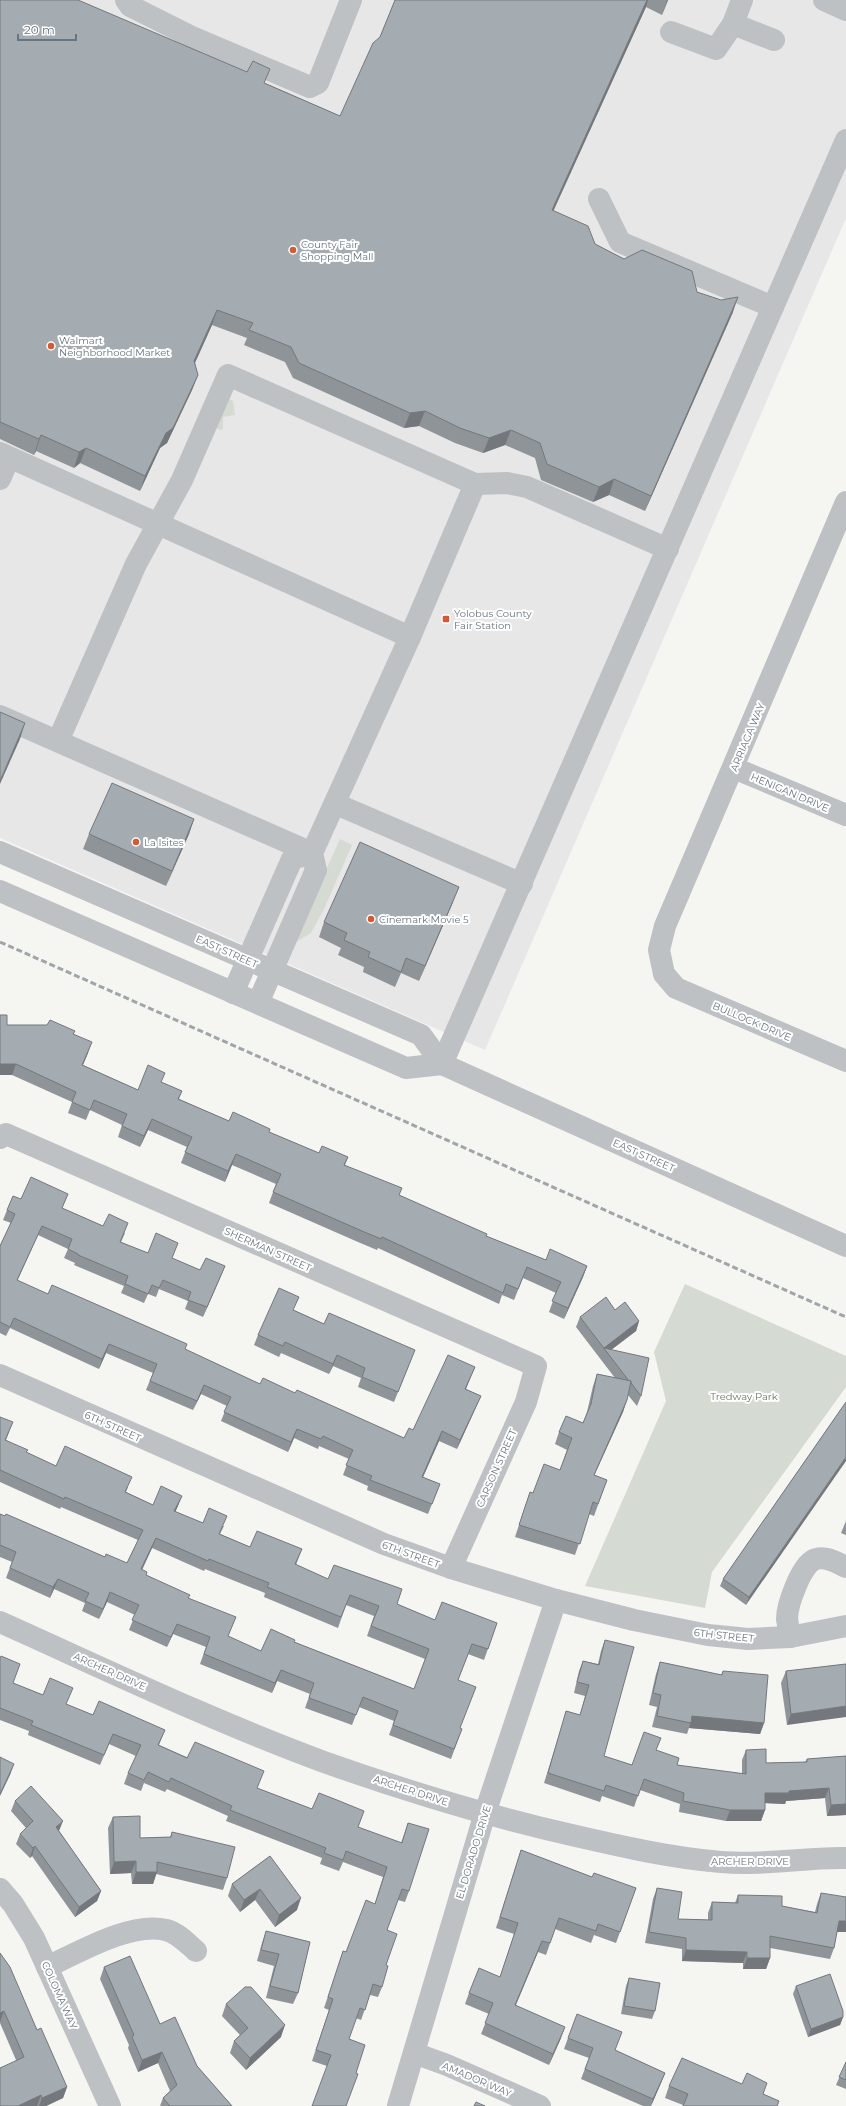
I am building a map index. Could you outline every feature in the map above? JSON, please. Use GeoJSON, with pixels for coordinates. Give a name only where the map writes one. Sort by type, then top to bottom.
{"type":"FeatureCollection","features":[{"type":"Feature","properties":{"kind":"street"},"geometry":{"type":"LineString","coordinates":[[128,3],[194,38],[310,87],[318,83],[351,0]]}},
{"type":"Feature","properties":{"kind":"street"},"geometry":{"type":"LineString","coordinates":[[671,32],[716,49],[733,24],[742,0]]}},
{"type":"Feature","properties":{"kind":"street"},"geometry":{"type":"LineString","coordinates":[[824,0],[846,10]]}},
{"type":"Feature","properties":{"kind":"street"},"geometry":{"type":"LineString","coordinates":[[733,24],[774,40]]}},
{"type":"Feature","properties":{"kind":"street"},"geometry":{"type":"LineString","coordinates":[[0,891],[406,1068],[442,1064],[846,140]]}},
{"type":"Feature","properties":{"kind":"street"},"geometry":{"type":"LineString","coordinates":[[599,200],[620,242],[773,307]]}},
{"type":"Feature","properties":{"kind":"street"},"geometry":{"type":"LineString","coordinates":[[58,741],[136,564],[182,480],[228,375],[475,484],[507,483],[527,487],[668,549]]}},
{"type":"Feature","properties":{"kind":"street"},"geometry":{"type":"LineString","coordinates":[[0,479],[5,455],[410,637]]}},
{"type":"Feature","properties":{"kind":"street"},"geometry":{"type":"LineString","coordinates":[[258,1003],[316,870],[312,853],[336,804],[410,637],[475,484]]}},
{"type":"Feature","properties":{"kind":"street","name":"ARRIAGA WAY"},"geometry":{"type":"LineString","coordinates":[[664,974],[659,950],[665,926],[734,768],[846,502]]}},
{"type":"Feature","properties":{"kind":"street"},"geometry":{"type":"LineString","coordinates":[[0,716],[312,853]]}},
{"type":"Feature","properties":{"kind":"street","name":"HENIGAN DRIVE"},"geometry":{"type":"LineString","coordinates":[[734,768],[846,815]]}},
{"type":"Feature","properties":{"kind":"street"},"geometry":{"type":"LineString","coordinates":[[336,804],[522,884]]}},
{"type":"Feature","properties":{"kind":"street","name":"EAST STREET"},"geometry":{"type":"LineString","coordinates":[[0,852],[421,1035],[442,1064],[846,1246]]}},
{"type":"Feature","properties":{"kind":"street"},"geometry":{"type":"LineString","coordinates":[[233,993],[292,859],[312,853]]}},
{"type":"Feature","properties":{"kind":"street","name":"BULLOCK DRIVE"},"geometry":{"type":"LineString","coordinates":[[664,974],[676,988],[846,1061]]}},
{"type":"Feature","properties":{"kind":"street","name":"SHERMAN STREET"},"geometry":{"type":"LineString","coordinates":[[0,1138],[6,1134],[536,1366]]}},
{"type":"Feature","properties":{"kind":"street","name":"CARSON STREET"},"geometry":{"type":"LineString","coordinates":[[451,1568],[526,1402],[536,1366]]}},
{"type":"Feature","properties":{"kind":"street","name":"6TH STREET"},"geometry":{"type":"LineString","coordinates":[[0,1375],[281,1500],[384,1544],[451,1568],[556,1600],[634,1620],[708,1635],[748,1639],[790,1637],[846,1626]]}},
{"type":"Feature","properties":{"kind":"street"},"geometry":{"type":"LineString","coordinates":[[790,1637],[787,1618],[789,1605],[793,1592],[806,1568],[814,1559],[822,1558],[846,1567]]}},
{"type":"Feature","properties":{"kind":"street","name":"EL DORADO DRIVE"},"geometry":{"type":"LineString","coordinates":[[398,2106],[485,1813],[556,1600]]}},
{"type":"Feature","properties":{"kind":"street","name":"ARCHER DRIVE"},"geometry":{"type":"LineString","coordinates":[[0,1622],[231,1725],[302,1753],[431,1797],[520,1824],[664,1855],[723,1863],[780,1862],[846,1858]]}},
{"type":"Feature","properties":{"kind":"street","name":"COLOMA WAY"},"geometry":{"type":"LineString","coordinates":[[0,1889],[13,1904],[34,1938],[110,2106]]}},
{"type":"Feature","properties":{"kind":"street"},"geometry":{"type":"LineString","coordinates":[[47,1966],[128,1931],[148,1928],[167,1930],[183,1938],[196,1951]]}},
{"type":"Feature","properties":{"kind":"street","name":"AMADOR WAY"},"geometry":{"type":"LineString","coordinates":[[414,2053],[447,2065],[540,2106]]}},
{"type":"Feature","properties":{"kind":"shaded area"},"geometry":{"type":"Polygon","coordinates":[[[0,0],[846,0],[846,218],[485,1050],[0,838],[0,0]]]}},
{"type":"Feature","properties":{"kind":"green space"},"geometry":{"type":"Polygon","coordinates":[[[229,399],[233,401],[235,415],[223,417],[223,429],[220,430],[216,428],[229,399]]]}},
{"type":"Feature","properties":{"kind":"green space"},"geometry":{"type":"Polygon","coordinates":[[[340,839],[352,845],[324,909],[311,933],[296,942],[297,935],[340,839]]]}},
{"type":"Feature","properties":{"kind":"green space","name":"Tredway Park"},"geometry":{"type":"Polygon","coordinates":[[[685,1284],[846,1356],[846,1387],[712,1572],[705,1608],[585,1586],[666,1401],[654,1352],[685,1284]]]}},
{"type":"Feature","properties":{"kind":"building","name":"County Fair Shopping Mall"},"geometry":{"type":"Polygon","coordinates":[[[0,0],[78,0],[247,72],[253,61],[270,69],[264,83],[340,116],[373,43],[380,37],[395,0],[647,0],[552,210],[588,226],[595,244],[624,259],[642,250],[692,271],[697,292],[721,300],[738,297],[651,496],[614,479],[599,487],[547,464],[540,443],[511,430],[489,438],[460,428],[425,411],[410,413],[299,363],[291,347],[249,330],[253,323],[217,310],[194,361],[198,375],[173,428],[166,433],[145,476],[86,448],[79,452],[41,435],[39,439],[0,422],[0,0]]]}},
{"type":"Feature","properties":{"kind":"building"},"geometry":{"type":"Polygon","coordinates":[[[0,712],[25,723],[0,781],[0,712]]]}},
{"type":"Feature","properties":{"kind":"building","name":"La Isites"},"geometry":{"type":"Polygon","coordinates":[[[112,783],[194,819],[172,871],[89,834],[112,783]]]}},
{"type":"Feature","properties":{"kind":"building"},"geometry":{"type":"Polygon","coordinates":[[[360,842],[459,887],[425,966],[406,958],[401,972],[368,957],[370,952],[344,940],[347,933],[324,922],[360,842]]]}},
{"type":"Feature","properties":{"kind":"building"},"geometry":{"type":"Polygon","coordinates":[[[0,1015],[7,1015],[7,1025],[47,1025],[50,1020],[75,1031],[73,1034],[92,1042],[82,1065],[138,1090],[148,1065],[165,1073],[161,1082],[182,1091],[178,1099],[229,1121],[233,1112],[270,1129],[269,1132],[319,1153],[322,1146],[348,1157],[344,1165],[402,1188],[399,1195],[487,1234],[486,1236],[546,1260],[550,1249],[587,1266],[568,1308],[552,1301],[561,1282],[527,1267],[518,1289],[506,1284],[503,1293],[382,1237],[381,1239],[273,1192],[281,1174],[236,1154],[228,1171],[185,1152],[192,1137],[152,1119],[144,1136],[122,1126],[127,1114],[94,1100],[90,1110],[72,1102],[76,1092],[16,1064],[0,1064],[0,1015]]]}},
{"type":"Feature","properties":{"kind":"building"},"geometry":{"type":"Polygon","coordinates":[[[31,1177],[68,1194],[62,1208],[103,1226],[109,1214],[128,1223],[120,1242],[148,1253],[156,1233],[178,1243],[172,1258],[200,1270],[206,1258],[225,1266],[207,1307],[188,1300],[191,1292],[163,1280],[159,1288],[152,1285],[148,1294],[125,1284],[128,1276],[78,1255],[68,1249],[72,1239],[42,1226],[17,1280],[48,1294],[52,1285],[187,1344],[185,1349],[260,1384],[263,1378],[295,1393],[297,1390],[404,1438],[409,1428],[413,1430],[448,1355],[475,1367],[465,1389],[481,1396],[460,1440],[442,1431],[422,1477],[440,1484],[432,1504],[370,1480],[372,1476],[346,1465],[353,1450],[323,1436],[321,1439],[297,1429],[291,1442],[224,1412],[231,1397],[204,1385],[197,1401],[150,1381],[157,1364],[109,1344],[102,1359],[14,1318],[10,1327],[0,1322],[0,1246],[15,1214],[7,1210],[13,1196],[21,1199],[31,1177]]]}},
{"type":"Feature","properties":{"kind":"building"},"geometry":{"type":"Polygon","coordinates":[[[279,1288],[299,1297],[293,1310],[324,1324],[329,1313],[415,1350],[398,1392],[362,1377],[365,1368],[337,1355],[333,1364],[285,1342],[283,1346],[258,1335],[279,1288]]]}},
{"type":"Feature","properties":{"kind":"building"},"geometry":{"type":"Polygon","coordinates":[[[606,1297],[615,1310],[625,1302],[639,1321],[604,1348],[649,1358],[641,1396],[631,1381],[629,1381],[580,1317],[606,1297]]]}},
{"type":"Feature","properties":{"kind":"building"},"geometry":{"type":"Polygon","coordinates":[[[597,1374],[631,1381],[627,1400],[594,1475],[607,1480],[598,1504],[593,1502],[580,1544],[519,1525],[530,1492],[533,1493],[544,1464],[560,1470],[572,1438],[559,1432],[566,1416],[583,1423],[591,1404],[597,1374]]]}},
{"type":"Feature","properties":{"kind":"building"},"geometry":{"type":"Polygon","coordinates":[[[846,1402],[846,1457],[749,1597],[723,1579],[846,1402]]]}},
{"type":"Feature","properties":{"kind":"building"},"geometry":{"type":"Polygon","coordinates":[[[0,1417],[13,1422],[5,1440],[28,1450],[26,1452],[56,1466],[65,1446],[132,1477],[125,1492],[153,1505],[161,1486],[182,1496],[174,1511],[203,1523],[209,1508],[227,1516],[219,1534],[250,1547],[257,1531],[302,1549],[295,1564],[328,1579],[334,1565],[402,1589],[397,1604],[435,1620],[442,1602],[497,1623],[488,1649],[472,1644],[458,1680],[476,1687],[460,1728],[462,1729],[454,1749],[393,1725],[398,1711],[363,1697],[356,1715],[309,1698],[314,1683],[281,1670],[275,1683],[204,1654],[210,1637],[177,1624],[171,1637],[132,1620],[139,1605],[110,1592],[103,1609],[85,1601],[89,1593],[58,1579],[53,1587],[10,1568],[16,1552],[0,1545],[0,1514],[5,1516],[6,1514],[105,1557],[106,1554],[127,1563],[143,1530],[65,1497],[64,1499],[0,1470],[0,1417]],[[156,1538],[141,1569],[147,1572],[146,1575],[190,1595],[188,1598],[236,1617],[228,1636],[261,1651],[271,1629],[295,1640],[294,1642],[414,1689],[429,1649],[371,1626],[379,1606],[350,1595],[341,1617],[267,1587],[269,1583],[209,1559],[208,1561],[156,1538]]]}},
{"type":"Feature","properties":{"kind":"building"},"geometry":{"type":"Polygon","coordinates":[[[605,1640],[634,1647],[604,1756],[632,1765],[644,1732],[661,1738],[656,1750],[679,1758],[677,1765],[746,1774],[746,1750],[766,1749],[766,1763],[807,1762],[807,1759],[846,1756],[846,1804],[831,1805],[829,1788],[789,1791],[789,1793],[765,1793],[765,1810],[730,1810],[683,1801],[684,1793],[644,1779],[638,1796],[606,1785],[604,1791],[548,1773],[566,1711],[580,1715],[589,1685],[577,1682],[583,1661],[599,1665],[605,1640]]]}},
{"type":"Feature","properties":{"kind":"building"},"geometry":{"type":"Polygon","coordinates":[[[1,1656],[20,1664],[13,1683],[43,1695],[50,1678],[73,1688],[66,1704],[93,1715],[99,1701],[165,1730],[158,1745],[187,1758],[195,1742],[264,1771],[257,1788],[312,1809],[319,1793],[364,1811],[358,1827],[402,1843],[408,1823],[429,1829],[409,1891],[402,1889],[387,1930],[397,1934],[386,1965],[388,1966],[382,1987],[373,1984],[365,2010],[360,2008],[349,2039],[365,2045],[356,2073],[358,2074],[346,2106],[312,2106],[331,2055],[316,2050],[333,1999],[328,1997],[343,1951],[346,1952],[366,1900],[375,1904],[387,1867],[346,1851],[343,1860],[324,1853],[326,1848],[230,1810],[232,1806],[171,1778],[169,1782],[148,1772],[144,1780],[128,1773],[141,1745],[113,1734],[104,1755],[31,1725],[33,1721],[0,1708],[1,1656]]]}},
{"type":"Feature","properties":{"kind":"building"},"geometry":{"type":"Polygon","coordinates":[[[660,1662],[722,1675],[723,1671],[768,1675],[764,1723],[692,1716],[691,1723],[657,1716],[661,1695],[653,1693],[660,1662]]]}},
{"type":"Feature","properties":{"kind":"building"},"geometry":{"type":"Polygon","coordinates":[[[846,1664],[846,1706],[791,1714],[786,1671],[846,1664]]]}},
{"type":"Feature","properties":{"kind":"building"},"geometry":{"type":"Polygon","coordinates":[[[0,1757],[14,1764],[0,1794],[0,1757]]]}},
{"type":"Feature","properties":{"kind":"building"},"geometry":{"type":"Polygon","coordinates":[[[31,1786],[63,1821],[56,1827],[101,1891],[79,1907],[35,1846],[33,1848],[20,1834],[33,1821],[15,1801],[31,1786]]]}},
{"type":"Feature","properties":{"kind":"building"},"geometry":{"type":"Polygon","coordinates":[[[140,1816],[140,1838],[171,1837],[172,1832],[235,1847],[227,1878],[157,1862],[157,1872],[136,1872],[136,1861],[114,1862],[113,1817],[140,1816]]]}},
{"type":"Feature","properties":{"kind":"building"},"geometry":{"type":"Polygon","coordinates":[[[521,1850],[592,1877],[594,1873],[636,1888],[620,1932],[598,1924],[596,1931],[559,1918],[550,1943],[542,1941],[515,2005],[565,2027],[553,2054],[485,2023],[493,2003],[469,1993],[479,1968],[500,1977],[518,1923],[500,1917],[521,1850]]]}},
{"type":"Feature","properties":{"kind":"building"},"geometry":{"type":"Polygon","coordinates":[[[270,1856],[301,1898],[279,1915],[260,1889],[244,1900],[232,1884],[270,1856]]]}},
{"type":"Feature","properties":{"kind":"building"},"geometry":{"type":"Polygon","coordinates":[[[657,1888],[682,1892],[678,1919],[712,1920],[712,1902],[738,1903],[738,1895],[782,1896],[782,1906],[817,1913],[821,1893],[846,1897],[846,1921],[839,1921],[834,1948],[770,1936],[770,1958],[747,1958],[747,1952],[686,1950],[686,1938],[649,1932],[657,1888]]]}},
{"type":"Feature","properties":{"kind":"building"},"geometry":{"type":"Polygon","coordinates":[[[266,1931],[310,1942],[298,1993],[270,1986],[279,1954],[261,1950],[266,1931]]]}},
{"type":"Feature","properties":{"kind":"building"},"geometry":{"type":"Polygon","coordinates":[[[0,1953],[10,1967],[37,2030],[41,2028],[67,2087],[42,2098],[41,2095],[18,2106],[0,2106],[0,2068],[24,2057],[4,2011],[0,2013],[0,1953]]]}},
{"type":"Feature","properties":{"kind":"building"},"geometry":{"type":"Polygon","coordinates":[[[130,1956],[160,2024],[175,2017],[197,2066],[232,2106],[170,2106],[163,2098],[177,2085],[162,2052],[142,2060],[132,2037],[134,2035],[104,1967],[130,1956]]]}},
{"type":"Feature","properties":{"kind":"building"},"geometry":{"type":"Polygon","coordinates":[[[830,1974],[843,2011],[843,2017],[811,2029],[796,1986],[830,1974]]]}},
{"type":"Feature","properties":{"kind":"building"},"geometry":{"type":"Polygon","coordinates":[[[629,1978],[660,1983],[655,2011],[624,2006],[629,1978]]]}},
{"type":"Feature","properties":{"kind":"building"},"geometry":{"type":"Polygon","coordinates":[[[245,1987],[251,1987],[285,2025],[250,2058],[234,2041],[248,2028],[226,2004],[245,1987]]]}},
{"type":"Feature","properties":{"kind":"building"},"geometry":{"type":"Polygon","coordinates":[[[577,2014],[622,2032],[615,2050],[665,2073],[653,2099],[585,2069],[593,2048],[568,2038],[577,2014]]]}},
{"type":"Feature","properties":{"kind":"building"},"geometry":{"type":"Polygon","coordinates":[[[682,2058],[742,2084],[747,2073],[767,2083],[763,2094],[779,2101],[777,2106],[683,2106],[688,2094],[669,2086],[682,2058]]]}},
{"type":"Feature","properties":{"kind":"building"},"geometry":{"type":"Polygon","coordinates":[[[846,2062],[846,2080],[839,2077],[846,2062]]]}},
{"type":"Feature","properties":{"kind":"building"},"geometry":{"type":"Polygon","coordinates":[[[476,2102],[485,2106],[474,2106],[476,2102]]]}},
{"type":"Feature","properties":{"kind":"railway"},"geometry":{"type":"LineString","coordinates":[[0,942],[846,1317]]}},
{"type":"Feature","properties":{"kind":"place","name":"County Fair Shopping Mall"},"geometry":{"type":"Point","coordinates":[293,250]}},
{"type":"Feature","properties":{"kind":"place","name":"Walmart Neighborhood Market"},"geometry":{"type":"Point","coordinates":[51,346]}},
{"type":"Feature","properties":{"kind":"place","name":"Yolobus County Fair Station"},"geometry":{"type":"Point","coordinates":[446,619]}},
{"type":"Feature","properties":{"kind":"place","name":"La Isites"},"geometry":{"type":"Point","coordinates":[136,842]}},
{"type":"Feature","properties":{"kind":"place","name":"Cinemark Movie 5"},"geometry":{"type":"Point","coordinates":[371,919]}}]}
